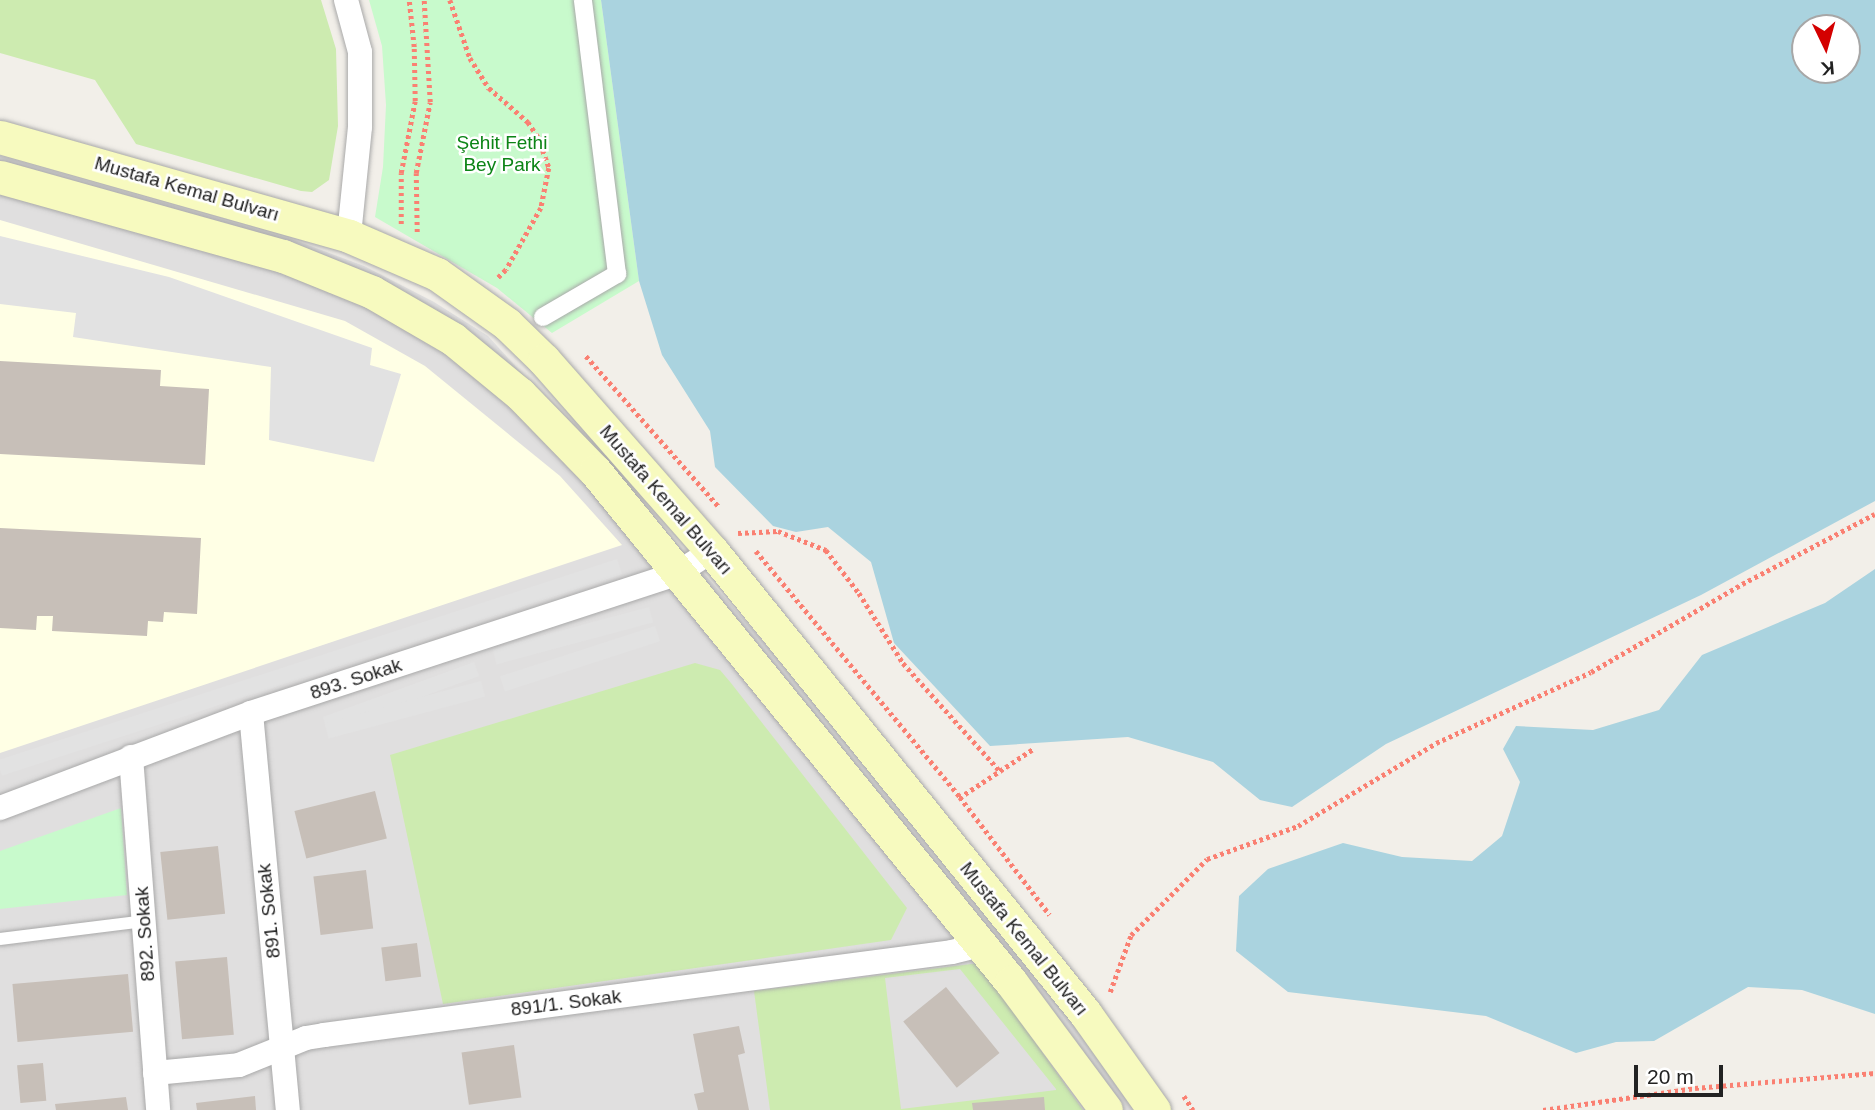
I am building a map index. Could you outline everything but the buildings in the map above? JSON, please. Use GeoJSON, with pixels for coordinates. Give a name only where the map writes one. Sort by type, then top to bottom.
{"type":"FeatureCollection","features":[{"type":"Feature","properties":{"kind":"main road","name":"Mustafa Kemal Bulvarı"},"geometry":{"type":"LineString","coordinates":[[0,137],[349,236],[437,274],[507,324],[720,543],[1085,1013],[1154,1110]]}},
{"type":"Feature","properties":{"kind":"main road","name":"Mustafa Kemal Bulvarı"},"geometry":{"type":"LineString","coordinates":[[0,177],[283,256],[372,292],[442,332],[529,403],[595,471],[980,945],[1071,1060],[1106,1110]]}},
{"type":"Feature","properties":{"kind":"street"},"geometry":{"type":"LineString","coordinates":[[346,0],[360,52],[360,127],[349,236]]}},
{"type":"Feature","properties":{"kind":"street"},"geometry":{"type":"LineString","coordinates":[[543,317],[617,274],[583,0]]}},
{"type":"Feature","properties":{"kind":"street","name":"893. Sokak"},"geometry":{"type":"LineString","coordinates":[[0,808],[251,713],[676,574],[720,543]]}},
{"type":"Feature","properties":{"kind":"street","name":"891. Sokak"},"geometry":{"type":"LineString","coordinates":[[251,713],[288,1110]]}},
{"type":"Feature","properties":{"kind":"street","name":"892. Sokak"},"geometry":{"type":"LineString","coordinates":[[131,757],[158,1110]]}},
{"type":"Feature","properties":{"kind":"street","name":"891/1. Sokak"},"geometry":{"type":"LineString","coordinates":[[155,1073],[239,1065],[324,1035],[952,952],[980,945]]}},
{"type":"Feature","properties":{"kind":"lane"},"geometry":{"type":"LineString","coordinates":[[0,939],[144,921]]}},
{"type":"Feature","properties":{"kind":"path"},"geometry":{"type":"LineString","coordinates":[[417,235],[416,173],[430,102],[424,0]]}},
{"type":"Feature","properties":{"kind":"path"},"geometry":{"type":"LineString","coordinates":[[450,0],[470,58],[489,88],[528,122],[538,137],[550,167],[541,208],[506,270],[488,287]]}},
{"type":"Feature","properties":{"kind":"path"},"geometry":{"type":"LineString","coordinates":[[1085,1013],[1109,993],[1131,936],[1207,859],[1298,826],[1436,743],[1591,672],[1742,584],[1875,514]]}},
{"type":"Feature","properties":{"kind":"path"},"geometry":{"type":"LineString","coordinates":[[720,543],[778,531],[826,550],[859,593],[903,663],[1000,771]]}},
{"type":"Feature","properties":{"kind":"path"},"geometry":{"type":"LineString","coordinates":[[951,806],[1033,749]]}},
{"type":"Feature","properties":{"kind":"path"},"geometry":{"type":"LineString","coordinates":[[1543,1110],[1695,1088],[1875,1073]]}},
{"type":"Feature","properties":{"kind":"shaded area"},"geometry":{"type":"Polygon","coordinates":[[[0,156],[297,241],[364,266],[434,302],[488,336],[708,578],[1085,1013],[1154,1110],[0,1110],[0,156]]]}},
{"type":"Feature","properties":{"kind":"shaded area"},"geometry":{"type":"Polygon","coordinates":[[[0,220],[345,321],[425,366],[560,476],[622,545],[0,753],[0,220]]]}},
{"type":"Feature","properties":{"kind":"shaded area"},"geometry":{"type":"Polygon","coordinates":[[[0,236],[169,277],[372,348],[370,365],[401,374],[374,462],[269,440],[271,367],[73,337],[76,313],[0,304],[0,236]]]}},
{"type":"Feature","properties":{"kind":"shaded area"},"geometry":{"type":"Polygon","coordinates":[[[617,559],[622,574],[2,776],[0,759],[617,559]]]}},
{"type":"Feature","properties":{"kind":"shaded area"},"geometry":{"type":"Polygon","coordinates":[[[649,607],[653,622],[497,664],[493,649],[649,607]]]}},
{"type":"Feature","properties":{"kind":"shaded area"},"geometry":{"type":"Polygon","coordinates":[[[655,626],[660,641],[505,692],[500,676],[655,626]]]}},
{"type":"Feature","properties":{"kind":"shaded area"},"geometry":{"type":"Polygon","coordinates":[[[474,662],[479,676],[328,731],[323,717],[474,662]]]}},
{"type":"Feature","properties":{"kind":"shaded area"},"geometry":{"type":"Polygon","coordinates":[[[481,681],[485,696],[329,738],[325,723],[481,681]]]}},
{"type":"Feature","properties":{"kind":"green space"},"geometry":{"type":"Polygon","coordinates":[[[0,0],[321,0],[336,49],[338,126],[329,180],[312,192],[301,191],[136,144],[95,80],[0,53],[0,0]]]}},
{"type":"Feature","properties":{"kind":"green space","name":"Şehit Fethi Bey Park"},"geometry":{"type":"Polygon","coordinates":[[[369,0],[601,0],[639,281],[552,333],[497,288],[375,217],[383,167],[386,105],[382,46],[369,0]]]}},
{"type":"Feature","properties":{"kind":"green space"},"geometry":{"type":"Polygon","coordinates":[[[695,663],[720,670],[907,908],[891,940],[443,1004],[390,755],[695,663]]]}},
{"type":"Feature","properties":{"kind":"green space"},"geometry":{"type":"Polygon","coordinates":[[[121,808],[127,895],[0,909],[0,851],[121,808]]]}},
{"type":"Feature","properties":{"kind":"green space"},"geometry":{"type":"Polygon","coordinates":[[[979,963],[1083,1110],[770,1110],[754,991],[979,963]],[[960,969],[885,978],[901,1109],[1056,1089],[960,969]]]}},
{"type":"Feature","properties":{"kind":"water"},"geometry":{"type":"Polygon","coordinates":[[[601,0],[1875,0],[1875,501],[1701,595],[1386,744],[1292,807],[1260,800],[1213,762],[1128,737],[990,746],[894,643],[871,562],[828,527],[796,532],[773,526],[715,467],[710,431],[662,355],[639,281],[601,0]]]}},
{"type":"Feature","properties":{"kind":"water"},"geometry":{"type":"Polygon","coordinates":[[[1875,569],[1875,1014],[1802,990],[1748,987],[1654,1041],[1616,1042],[1576,1053],[1486,1016],[1288,992],[1236,951],[1239,896],[1268,869],[1343,843],[1402,857],[1472,861],[1502,836],[1520,782],[1503,749],[1516,726],[1593,730],[1659,710],[1702,655],[1825,603],[1875,569]]]}}]}
